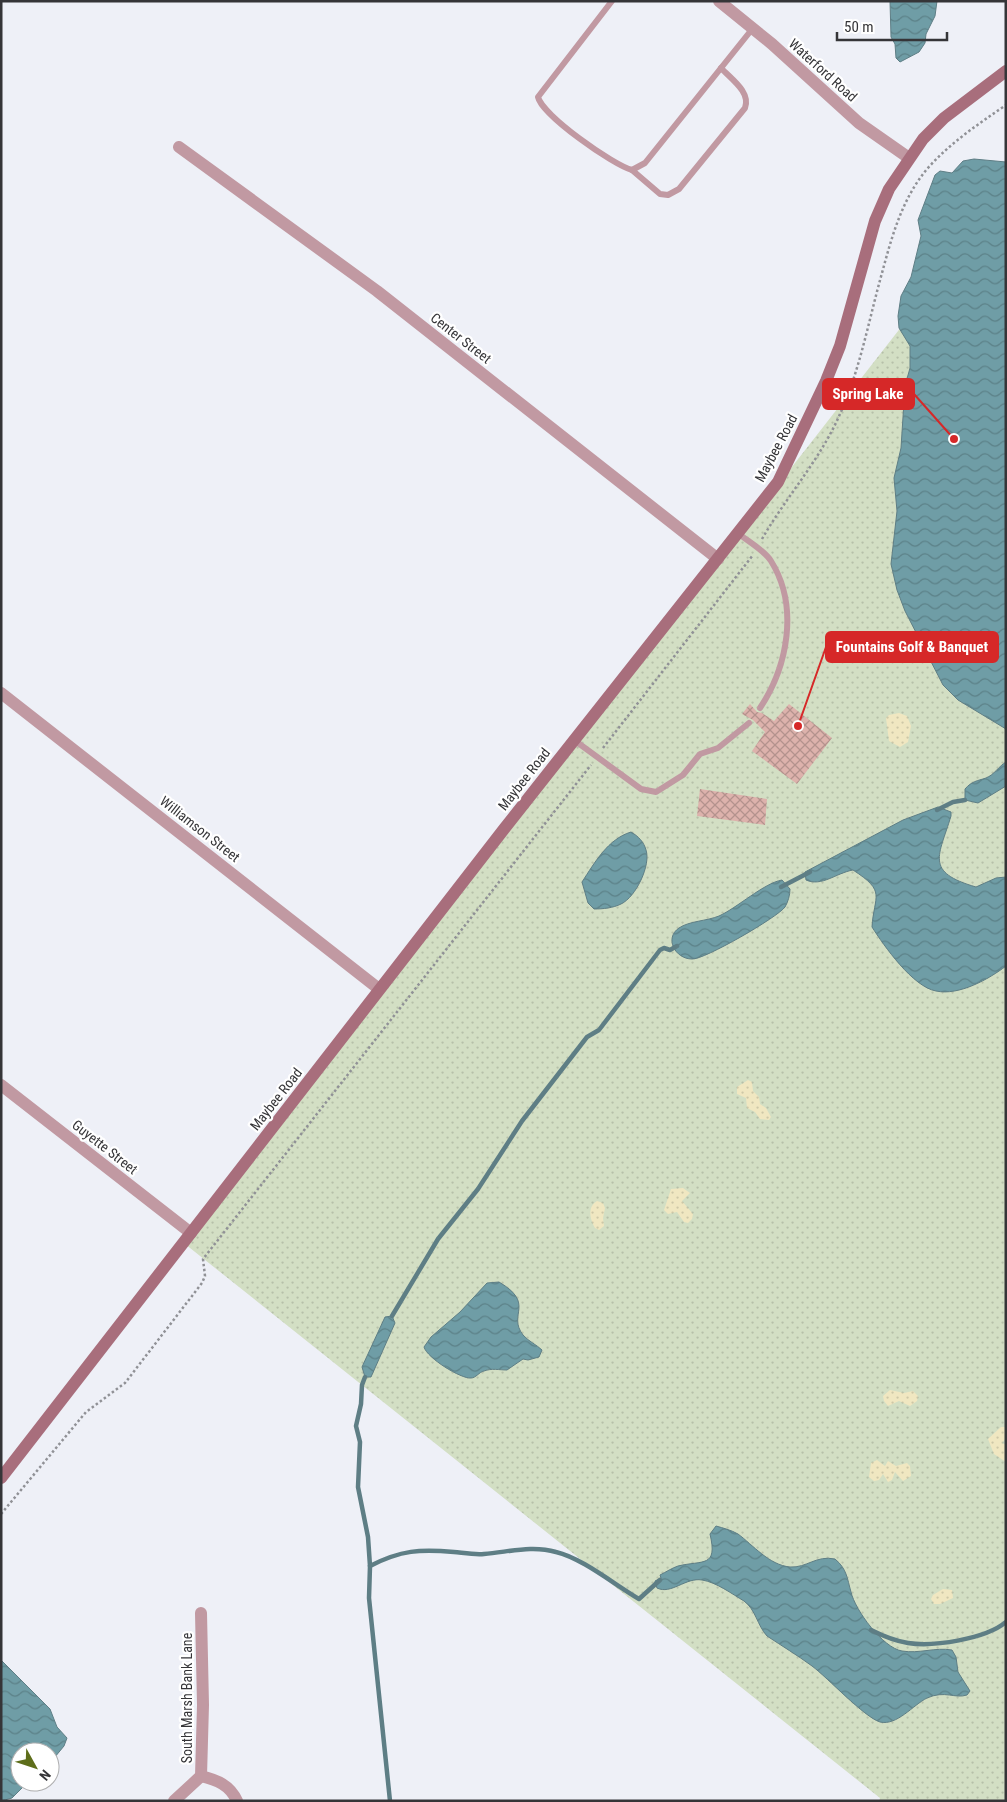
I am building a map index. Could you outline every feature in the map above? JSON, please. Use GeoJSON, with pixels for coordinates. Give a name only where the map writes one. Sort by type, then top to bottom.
{"type":"FeatureCollection","features":[{"type":"Feature","properties":{"kind":"main road","name":"Maybee Road"},"geometry":{"type":"LineString","coordinates":[[3,1471],[778,482],[820,395],[840,346],[875,221],[889,189],[909,158],[944,118],[1006,71]]}},
{"type":"Feature","properties":{"kind":"street","name":"Waterford Road"},"geometry":{"type":"LineString","coordinates":[[718,1],[753,28],[859,123],[909,158]]}},
{"type":"Feature","properties":{"kind":"street","name":"Center Street"},"geometry":{"type":"LineString","coordinates":[[179,147],[377,291],[718,559]]}},
{"type":"Feature","properties":{"kind":"street","name":"Williamson Street"},"geometry":{"type":"LineString","coordinates":[[1,693],[380,990]]}},
{"type":"Feature","properties":{"kind":"street","name":"Guyette Street"},"geometry":{"type":"LineString","coordinates":[[1,1085],[191,1233]]}},
{"type":"Feature","properties":{"kind":"street","name":"South Marsh Bank Lane"},"geometry":{"type":"LineString","coordinates":[[174,1801],[201,1776],[203,1705],[201,1612]]}},
{"type":"Feature","properties":{"kind":"street"},"geometry":{"type":"LineString","coordinates":[[201,1776],[218,1780],[229,1788],[238,1801]]}},
{"type":"Feature","properties":{"kind":"lane"},"geometry":{"type":"LineString","coordinates":[[612,1],[538,97],[544,108],[597,152],[622,168],[632,170],[660,194],[668,195],[679,189],[745,108],[744,92],[721,68]]}},
{"type":"Feature","properties":{"kind":"lane"},"geometry":{"type":"LineString","coordinates":[[632,170],[645,163],[753,28]]}},
{"type":"Feature","properties":{"kind":"lane"},"geometry":{"type":"LineString","coordinates":[[739,534],[770,560],[780,578],[786,606],[788,623],[779,672],[760,708]]}},
{"type":"Feature","properties":{"kind":"lane"},"geometry":{"type":"LineString","coordinates":[[574,740],[641,789],[656,792],[683,775],[700,754],[718,748],[749,723]]}},
{"type":"Feature","properties":{"kind":"green space"},"geometry":{"type":"Polygon","coordinates":[[[998,203],[1006,209],[1006,1801],[879,1801],[880,1798],[185,1244],[998,203]]]}},
{"type":"Feature","properties":{"kind":"sand"},"geometry":{"type":"Polygon","coordinates":[[[899,713],[907,716],[911,726],[908,742],[900,747],[889,741],[886,718],[889,715],[899,713]]]}},
{"type":"Feature","properties":{"kind":"sand"},"geometry":{"type":"Polygon","coordinates":[[[748,1080],[752,1082],[753,1091],[759,1097],[760,1104],[766,1108],[771,1117],[769,1120],[760,1119],[755,1112],[747,1108],[746,1098],[737,1094],[737,1087],[748,1080]]]}},
{"type":"Feature","properties":{"kind":"sand"},"geometry":{"type":"Polygon","coordinates":[[[683,1188],[690,1193],[682,1201],[693,1214],[692,1219],[688,1223],[684,1222],[677,1212],[668,1214],[664,1210],[671,1189],[683,1188]]]}},
{"type":"Feature","properties":{"kind":"sand"},"geometry":{"type":"Polygon","coordinates":[[[597,1201],[603,1203],[605,1208],[604,1226],[599,1230],[595,1228],[590,1213],[592,1206],[597,1201]]]}},
{"type":"Feature","properties":{"kind":"sand"},"geometry":{"type":"Polygon","coordinates":[[[890,1390],[904,1393],[913,1391],[918,1396],[917,1401],[910,1406],[899,1401],[888,1406],[883,1396],[890,1390]]]}},
{"type":"Feature","properties":{"kind":"sand"},"geometry":{"type":"Polygon","coordinates":[[[1001,1427],[1006,1427],[1006,1438],[1002,1443],[1006,1445],[1006,1462],[994,1454],[988,1439],[1001,1427]]]}},
{"type":"Feature","properties":{"kind":"sand"},"geometry":{"type":"Polygon","coordinates":[[[877,1460],[885,1466],[888,1461],[896,1466],[907,1463],[910,1466],[911,1476],[903,1481],[895,1472],[892,1480],[888,1482],[883,1474],[879,1480],[874,1481],[869,1477],[871,1463],[877,1460]]]}},
{"type":"Feature","properties":{"kind":"sand"},"geometry":{"type":"Polygon","coordinates":[[[943,1589],[952,1590],[953,1598],[940,1604],[934,1604],[931,1599],[933,1595],[943,1589]]]}},
{"type":"Feature","properties":{"kind":"water"},"geometry":{"type":"Polygon","coordinates":[[[890,1],[937,1],[935,16],[926,34],[925,43],[919,52],[900,62],[896,58],[895,44],[891,37],[890,1]]]}},
{"type":"Feature","properties":{"kind":"water"},"geometry":{"type":"Polygon","coordinates":[[[974,159],[1006,162],[1006,729],[958,700],[943,685],[905,611],[897,590],[891,564],[897,511],[894,478],[901,448],[905,386],[910,368],[910,346],[899,328],[898,316],[901,296],[911,277],[921,236],[918,220],[935,175],[940,171],[952,173],[963,161],[974,159]]]}},
{"type":"Feature","properties":{"kind":"water"},"geometry":{"type":"Polygon","coordinates":[[[1006,762],[1006,786],[978,803],[965,800],[965,789],[968,786],[989,777],[1006,762]]]}},
{"type":"Feature","properties":{"kind":"water"},"geometry":{"type":"Polygon","coordinates":[[[938,807],[951,812],[940,852],[942,868],[948,875],[976,887],[996,878],[1006,877],[1006,966],[991,976],[964,989],[945,992],[927,988],[909,974],[900,965],[872,927],[876,895],[871,884],[864,877],[853,870],[823,881],[812,882],[806,880],[805,872],[903,820],[938,807]]]}},
{"type":"Feature","properties":{"kind":"water"},"geometry":{"type":"Polygon","coordinates":[[[631,832],[644,844],[646,850],[646,864],[641,880],[632,895],[621,904],[608,908],[594,909],[588,903],[582,882],[603,852],[615,840],[631,832]]]}},
{"type":"Feature","properties":{"kind":"water"},"geometry":{"type":"Polygon","coordinates":[[[782,880],[790,889],[788,901],[785,907],[769,919],[711,953],[692,959],[681,956],[676,952],[672,937],[679,928],[719,916],[767,886],[782,880]]]}},
{"type":"Feature","properties":{"kind":"water"},"geometry":{"type":"Polygon","coordinates":[[[499,1282],[516,1297],[519,1303],[519,1328],[527,1339],[542,1350],[539,1357],[528,1360],[523,1359],[507,1370],[487,1370],[471,1378],[460,1375],[431,1357],[424,1347],[431,1337],[460,1312],[487,1283],[499,1282]]]}},
{"type":"Feature","properties":{"kind":"water"},"geometry":{"type":"Polygon","coordinates":[[[392,1316],[395,1323],[371,1377],[365,1377],[362,1367],[385,1317],[392,1316]]]}},
{"type":"Feature","properties":{"kind":"water"},"geometry":{"type":"Polygon","coordinates":[[[716,1526],[738,1534],[768,1559],[782,1565],[796,1567],[817,1560],[835,1559],[844,1570],[858,1608],[879,1636],[902,1651],[952,1650],[956,1657],[958,1672],[970,1691],[967,1695],[963,1696],[939,1695],[927,1698],[899,1718],[893,1721],[880,1722],[865,1713],[812,1666],[767,1636],[754,1613],[744,1601],[713,1583],[702,1580],[690,1581],[668,1589],[662,1590],[657,1588],[655,1581],[661,1578],[660,1575],[678,1566],[701,1562],[710,1557],[712,1545],[710,1534],[716,1526]]]}},
{"type":"Feature","properties":{"kind":"water"},"geometry":{"type":"Polygon","coordinates":[[[1,1660],[50,1709],[57,1727],[67,1738],[60,1751],[60,1742],[10,1742],[10,1792],[18,1792],[12,1798],[1,1801],[1,1660]]]}},
{"type":"Feature","properties":{"kind":"building"},"geometry":{"type":"Polygon","coordinates":[[[750,704],[757,712],[774,721],[789,704],[832,738],[797,784],[752,751],[765,732],[753,720],[742,714],[750,704]]]}},
{"type":"Feature","properties":{"kind":"building"},"geometry":{"type":"Polygon","coordinates":[[[700,789],[767,799],[765,825],[697,816],[700,789]]]}},
{"type":"Feature","properties":{"kind":"waterway"},"geometry":{"type":"LineString","coordinates":[[937,810],[953,802],[965,800]]}},
{"type":"Feature","properties":{"kind":"waterway"},"geometry":{"type":"LineString","coordinates":[[781,887],[810,872]]}},
{"type":"Feature","properties":{"kind":"waterway"},"geometry":{"type":"LineString","coordinates":[[392,1316],[438,1239],[478,1189],[522,1121],[587,1037],[599,1030],[660,950],[664,948],[670,950],[677,946]]}},
{"type":"Feature","properties":{"kind":"waterway"},"geometry":{"type":"LineString","coordinates":[[365,1377],[362,1385],[361,1404],[356,1426],[360,1442],[358,1487],[368,1537],[370,1566],[369,1598],[390,1801]]}},
{"type":"Feature","properties":{"kind":"waterway"},"geometry":{"type":"LineString","coordinates":[[370,1566],[391,1557],[411,1552],[442,1551],[481,1554],[538,1549],[556,1552],[577,1560],[639,1599],[660,1580]]}},
{"type":"Feature","properties":{"kind":"waterway"},"geometry":{"type":"LineString","coordinates":[[871,1630],[903,1642],[931,1644],[973,1637],[986,1633],[1006,1622]]}},
{"type":"Feature","properties":{"kind":"place","name":"Spring Lake"},"geometry":{"type":"Point","coordinates":[954,439]}},
{"type":"Feature","properties":{"kind":"place","name":"Fountains Golf & Banquet"},"geometry":{"type":"Point","coordinates":[798,726]}}]}
